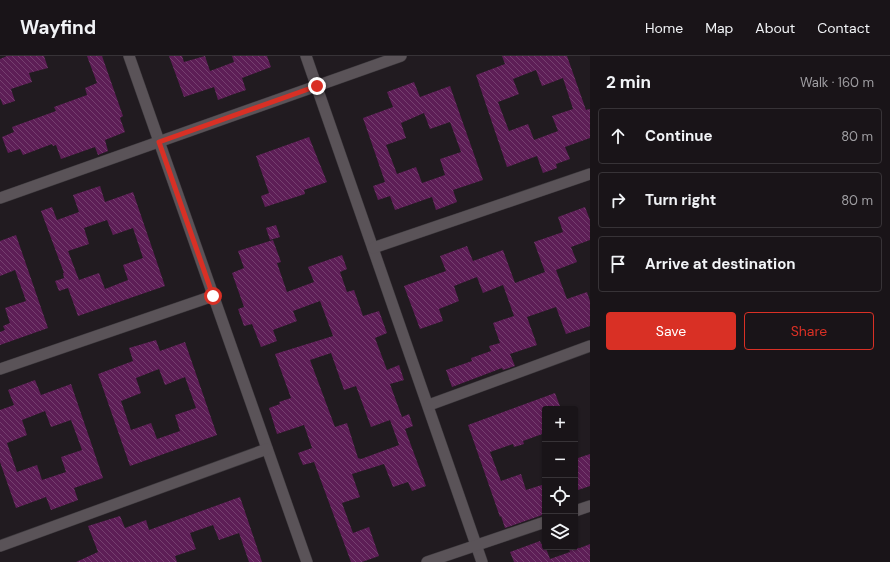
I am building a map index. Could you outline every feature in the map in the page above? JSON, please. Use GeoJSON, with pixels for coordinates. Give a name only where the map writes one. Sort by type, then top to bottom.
{"type":"FeatureCollection","features":[{"type":"Feature","properties":{"kind":"street"},"geometry":{"type":"LineString","coordinates":[[130,56],[307,562]]}},
{"type":"Feature","properties":{"kind":"street"},"geometry":{"type":"LineString","coordinates":[[306,56],[429,405],[482,562]]}},
{"type":"Feature","properties":{"kind":"street"},"geometry":{"type":"LineString","coordinates":[[0,198],[402,56]]}},
{"type":"Feature","properties":{"kind":"street"},"geometry":{"type":"LineString","coordinates":[[373,248],[590,174]]}},
{"type":"Feature","properties":{"kind":"street"},"geometry":{"type":"LineString","coordinates":[[0,369],[213,296]]}},
{"type":"Feature","properties":{"kind":"street"},"geometry":{"type":"LineString","coordinates":[[429,405],[590,346]]}},
{"type":"Feature","properties":{"kind":"street"},"geometry":{"type":"LineString","coordinates":[[0,546],[267,449]]}},
{"type":"Feature","properties":{"kind":"street"},"geometry":{"type":"LineString","coordinates":[[578,510],[590,506]]}},
{"type":"Feature","properties":{"kind":"street"},"geometry":{"type":"LineString","coordinates":[[427,562],[542,523]]}},
{"type":"Feature","properties":{"kind":"building"},"geometry":{"type":"Polygon","coordinates":[[[7,56],[44,56],[48,68],[29,73],[32,82],[11,89],[15,101],[3,105],[0,98],[0,59],[7,56]]]}},
{"type":"Feature","properties":{"kind":"building"},"geometry":{"type":"Polygon","coordinates":[[[87,56],[102,56],[123,116],[120,118],[125,132],[105,140],[108,151],[98,155],[95,147],[61,159],[56,145],[53,146],[52,144],[23,155],[20,149],[8,153],[2,137],[14,132],[12,127],[56,111],[54,107],[87,95],[85,88],[97,83],[87,56]]]}},
{"type":"Feature","properties":{"kind":"building"},"geometry":{"type":"Polygon","coordinates":[[[169,56],[182,56],[184,62],[205,56],[210,71],[234,62],[232,56],[267,56],[271,67],[242,78],[246,90],[218,100],[214,87],[184,97],[169,56]]]}},
{"type":"Feature","properties":{"kind":"building"},"geometry":{"type":"Polygon","coordinates":[[[502,56],[567,56],[586,110],[590,109],[590,138],[565,147],[570,159],[556,164],[557,168],[543,173],[537,156],[507,167],[476,75],[505,64],[502,56]],[[536,70],[513,79],[519,94],[498,102],[509,131],[528,124],[534,140],[558,131],[552,116],[573,109],[563,78],[542,86],[536,70]]]}},
{"type":"Feature","properties":{"kind":"building"},"geometry":{"type":"Polygon","coordinates":[[[414,82],[420,97],[450,86],[483,180],[453,190],[457,202],[436,210],[432,197],[395,210],[390,196],[378,200],[373,186],[385,182],[363,118],[393,107],[387,92],[414,82]],[[424,113],[401,123],[406,138],[386,145],[397,174],[416,167],[422,183],[445,175],[440,159],[461,152],[450,122],[430,129],[424,113]]]}},
{"type":"Feature","properties":{"kind":"building"},"geometry":{"type":"Polygon","coordinates":[[[309,137],[327,182],[304,190],[305,194],[265,207],[261,196],[269,193],[256,156],[309,137]]]}},
{"type":"Feature","properties":{"kind":"building"},"geometry":{"type":"Polygon","coordinates":[[[100,186],[105,202],[133,192],[165,286],[78,316],[68,288],[59,291],[55,281],[64,278],[64,273],[41,211],[52,207],[57,220],[79,212],[73,195],[100,186]],[[107,220],[84,228],[89,244],[68,251],[79,280],[99,273],[105,289],[128,280],[123,265],[143,258],[133,228],[113,235],[107,220]]]}},
{"type":"Feature","properties":{"kind":"building"},"geometry":{"type":"Polygon","coordinates":[[[585,207],[590,220],[590,240],[571,247],[577,262],[556,270],[567,299],[587,292],[590,301],[590,326],[566,334],[556,307],[527,317],[537,345],[510,354],[515,366],[503,370],[502,368],[452,387],[446,370],[472,361],[471,358],[491,351],[489,346],[500,343],[493,323],[514,316],[503,285],[483,293],[477,277],[454,286],[459,301],[439,309],[443,321],[420,329],[404,286],[446,271],[440,256],[467,246],[473,261],[503,250],[515,283],[545,272],[534,242],[563,232],[558,217],[585,207]]]}},
{"type":"Feature","properties":{"kind":"building"},"geometry":{"type":"Polygon","coordinates":[[[276,225],[280,237],[270,240],[266,228],[276,225]]]}},
{"type":"Feature","properties":{"kind":"building"},"geometry":{"type":"Polygon","coordinates":[[[16,235],[48,328],[0,345],[0,332],[5,330],[3,326],[10,323],[5,308],[26,301],[15,270],[0,276],[0,241],[16,235]]]}},
{"type":"Feature","properties":{"kind":"building"},"geometry":{"type":"Polygon","coordinates":[[[273,240],[281,262],[277,263],[287,292],[314,282],[308,267],[342,255],[347,269],[340,272],[347,292],[354,290],[363,316],[379,311],[387,333],[375,338],[387,370],[399,365],[404,380],[390,384],[402,417],[409,414],[413,426],[405,429],[426,486],[412,491],[408,482],[393,487],[384,464],[352,474],[360,497],[342,503],[353,533],[369,527],[379,556],[362,562],[351,562],[314,462],[303,465],[298,453],[312,448],[304,425],[277,434],[269,408],[280,404],[279,402],[291,398],[275,354],[333,336],[320,301],[293,311],[297,321],[273,330],[277,341],[261,347],[252,324],[244,326],[238,309],[244,307],[232,273],[244,268],[238,251],[273,240]],[[331,353],[310,360],[335,427],[347,423],[358,458],[361,459],[399,445],[390,420],[371,427],[356,386],[344,390],[331,353]]]}},
{"type":"Feature","properties":{"kind":"building"},"geometry":{"type":"Polygon","coordinates":[[[156,340],[160,351],[185,342],[217,435],[130,466],[98,374],[133,361],[129,348],[156,340]],[[159,369],[136,378],[141,393],[121,401],[131,430],[151,423],[157,439],[180,431],[175,415],[196,408],[185,377],[165,385],[159,369]]]}},
{"type":"Feature","properties":{"kind":"building"},"geometry":{"type":"Polygon","coordinates":[[[35,380],[41,395],[71,384],[103,478],[74,488],[78,500],[51,510],[46,497],[16,508],[0,462],[0,410],[14,405],[8,390],[35,380]],[[45,411],[22,420],[27,435],[7,443],[17,472],[37,465],[42,480],[66,472],[61,457],[82,450],[71,420],[51,427],[45,411]]]}},
{"type":"Feature","properties":{"kind":"building"},"geometry":{"type":"Polygon","coordinates":[[[555,393],[560,406],[542,406],[542,434],[523,441],[524,444],[514,447],[513,444],[490,452],[501,481],[521,474],[526,490],[542,485],[542,515],[505,528],[468,425],[555,393]]]}},
{"type":"Feature","properties":{"kind":"building"},"geometry":{"type":"Polygon","coordinates":[[[590,454],[590,486],[578,490],[578,478],[578,458],[590,454]]]}},
{"type":"Feature","properties":{"kind":"building"},"geometry":{"type":"Polygon","coordinates":[[[240,497],[262,562],[249,562],[239,533],[219,540],[213,525],[190,533],[196,549],[175,556],[177,562],[76,562],[98,552],[88,526],[120,516],[125,528],[146,520],[149,530],[240,497]]]}},
{"type":"Feature","properties":{"kind":"building"},"geometry":{"type":"Polygon","coordinates":[[[540,541],[542,544],[542,550],[547,550],[550,559],[570,552],[569,550],[578,550],[578,548],[590,544],[590,562],[514,562],[510,552],[540,541]]]}},
{"type":"Feature","properties":{"kind":"route"},"geometry":{"type":"LineString","coordinates":[[213,296],[159,142],[317,86]]}}]}
